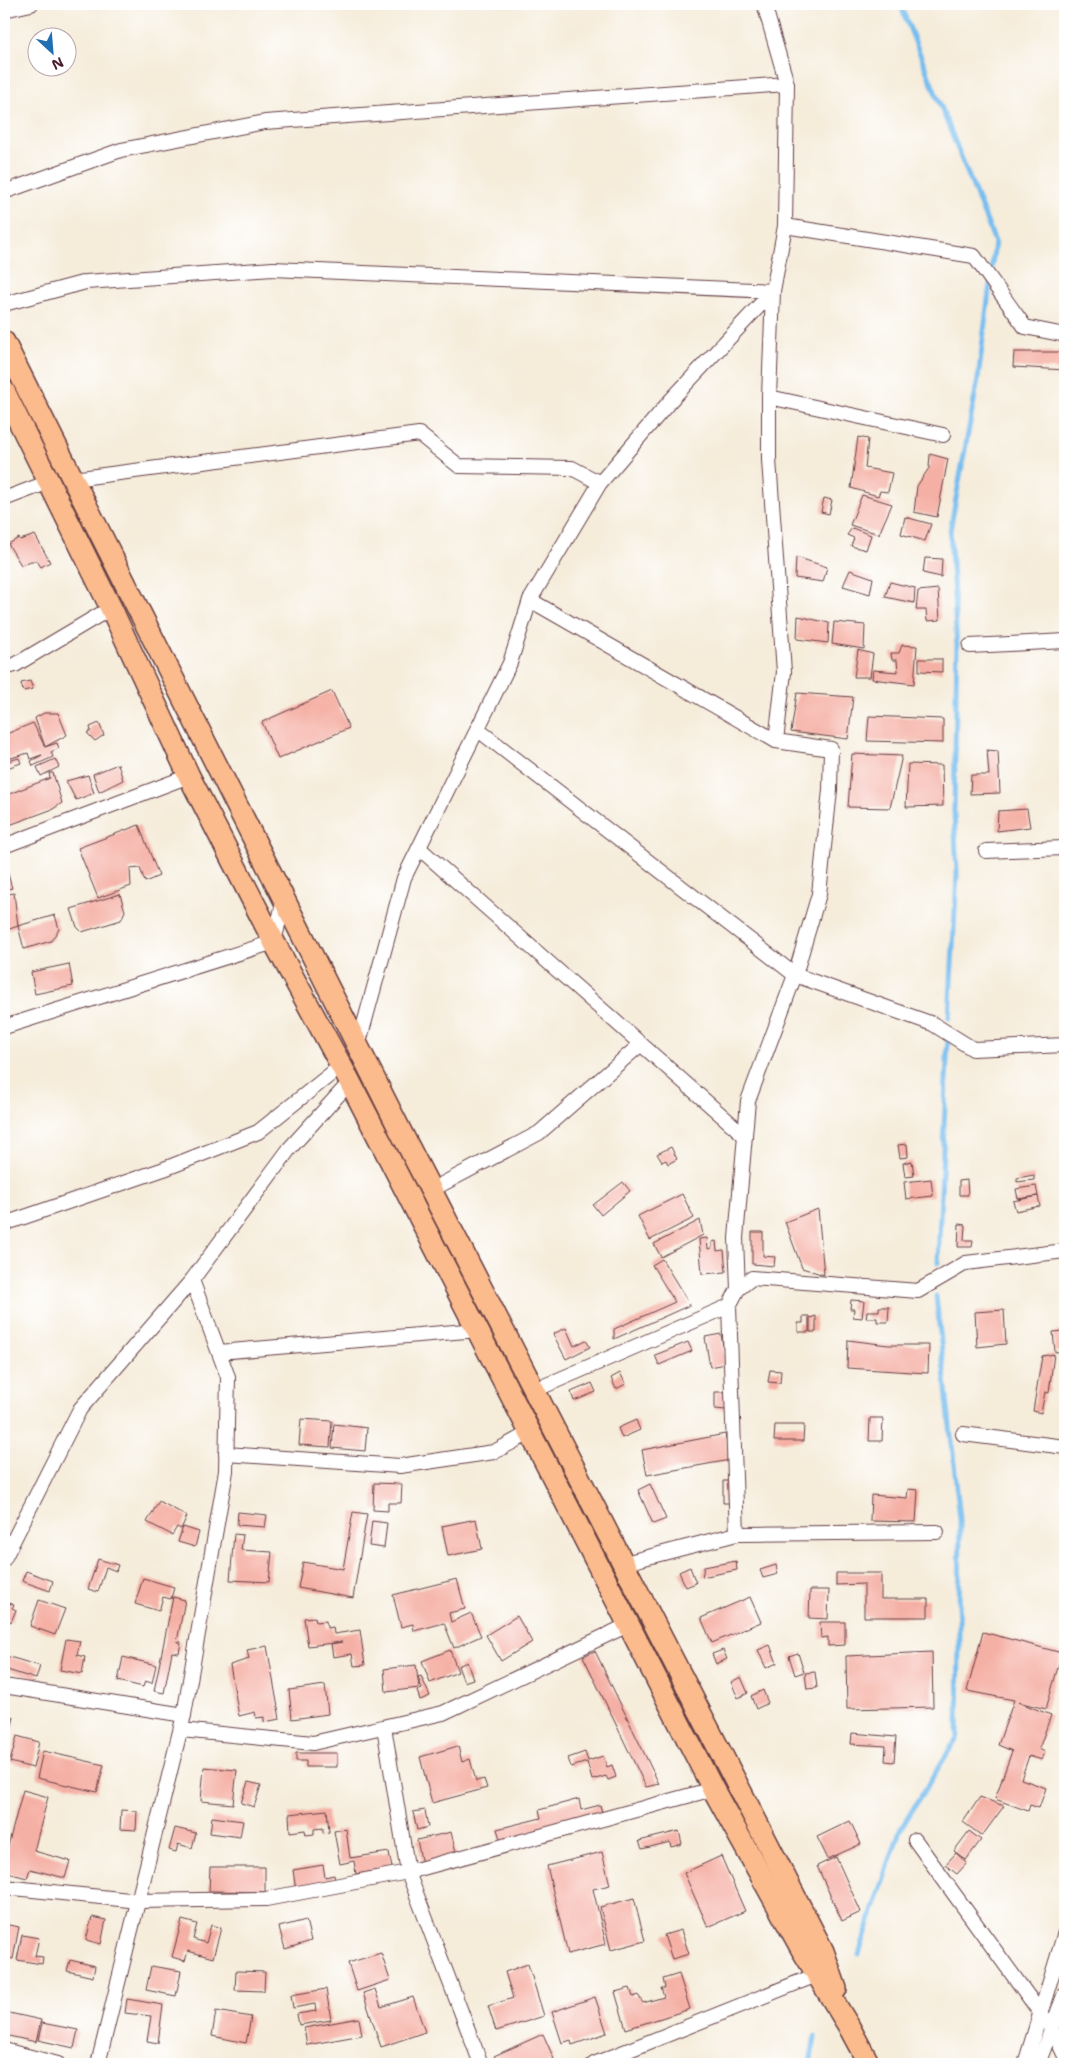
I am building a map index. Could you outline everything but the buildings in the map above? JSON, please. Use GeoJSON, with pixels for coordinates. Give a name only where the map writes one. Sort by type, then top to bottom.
{"type":"FeatureCollection","features":[{"type":"Feature","properties":{"kind":"main road"},"geometry":{"type":"LineString","coordinates":[[4,342],[431,1190],[625,1563],[823,1951],[823,1972]]}},
{"type":"Feature","properties":{"kind":"main road"},"geometry":{"type":"LineString","coordinates":[[4,390],[111,608],[189,776],[274,942],[346,1074],[630,1624],[713,1789],[823,1972],[869,2064]]}},
{"type":"Feature","properties":{"kind":"street"},"geometry":{"type":"LineString","coordinates":[[4,10],[32,4]]}},
{"type":"Feature","properties":{"kind":"street"},"geometry":{"type":"LineString","coordinates":[[764,4],[788,84],[785,226],[773,291],[769,397],[769,460],[784,672],[776,741]]}},
{"type":"Feature","properties":{"kind":"street"},"geometry":{"type":"LineString","coordinates":[[4,192],[121,150],[264,122],[788,84]]}},
{"type":"Feature","properties":{"kind":"street"},"geometry":{"type":"LineString","coordinates":[[785,226],[974,256],[1025,328],[1065,335]]}},
{"type":"Feature","properties":{"kind":"street"},"geometry":{"type":"LineString","coordinates":[[4,304],[86,282],[273,268],[773,291]]}},
{"type":"Feature","properties":{"kind":"street"},"geometry":{"type":"LineString","coordinates":[[358,1046],[404,878],[510,663],[530,600],[600,483],[671,400],[773,291]]}},
{"type":"Feature","properties":{"kind":"street"},"geometry":{"type":"LineString","coordinates":[[769,397],[943,435]]}},
{"type":"Feature","properties":{"kind":"street"},"geometry":{"type":"LineString","coordinates":[[73,479],[419,434],[460,466],[572,468],[600,483]]}},
{"type":"Feature","properties":{"kind":"street"},"geometry":{"type":"LineString","coordinates":[[4,499],[49,482]]}},
{"type":"Feature","properties":{"kind":"street"},"geometry":{"type":"LineString","coordinates":[[530,600],[776,741],[831,749],[830,790],[819,894],[795,976],[748,1101],[736,1238],[738,1289]]}},
{"type":"Feature","properties":{"kind":"street"},"geometry":{"type":"LineString","coordinates":[[4,668],[15,665],[111,608]]}},
{"type":"Feature","properties":{"kind":"street"},"geometry":{"type":"LineString","coordinates":[[970,646],[1065,641]]}},
{"type":"Feature","properties":{"kind":"street"},"geometry":{"type":"LineString","coordinates":[[477,729],[795,976],[933,1024],[973,1049],[1065,1045]]}},
{"type":"Feature","properties":{"kind":"street"},"geometry":{"type":"LineString","coordinates":[[4,846],[189,776]]}},
{"type":"Feature","properties":{"kind":"street"},"geometry":{"type":"LineString","coordinates":[[419,848],[745,1136]]}},
{"type":"Feature","properties":{"kind":"street"},"geometry":{"type":"LineString","coordinates":[[986,851],[1065,848]]}},
{"type":"Feature","properties":{"kind":"street"},"geometry":{"type":"LineString","coordinates":[[4,1027],[274,942],[284,899]]}},
{"type":"Feature","properties":{"kind":"street"},"geometry":{"type":"LineString","coordinates":[[431,1190],[539,1133],[641,1044]]}},
{"type":"Feature","properties":{"kind":"street"},"geometry":{"type":"LineString","coordinates":[[4,1224],[164,1169],[258,1132],[346,1074]]}},
{"type":"Feature","properties":{"kind":"street"},"geometry":{"type":"LineString","coordinates":[[4,1559],[80,1409],[192,1280],[346,1074]]}},
{"type":"Feature","properties":{"kind":"street"},"geometry":{"type":"LineString","coordinates":[[737,1534],[729,1306],[738,1289],[752,1278],[918,1291],[966,1263],[1065,1251]]}},
{"type":"Feature","properties":{"kind":"street"},"geometry":{"type":"LineString","coordinates":[[98,2064],[181,1730],[226,1471],[228,1377],[192,1280]]}},
{"type":"Feature","properties":{"kind":"street"},"geometry":{"type":"LineString","coordinates":[[535,1390],[729,1306]]}},
{"type":"Feature","properties":{"kind":"street"},"geometry":{"type":"LineString","coordinates":[[219,1352],[478,1330]]}},
{"type":"Feature","properties":{"kind":"street"},"geometry":{"type":"LineString","coordinates":[[226,1454],[400,1466],[494,1452],[531,1432]]}},
{"type":"Feature","properties":{"kind":"street"},"geometry":{"type":"LineString","coordinates":[[963,1434],[1065,1447]]}},
{"type":"Feature","properties":{"kind":"street"},"geometry":{"type":"LineString","coordinates":[[625,1563],[737,1534],[937,1532]]}},
{"type":"Feature","properties":{"kind":"street"},"geometry":{"type":"LineString","coordinates":[[181,1730],[313,1743],[384,1727],[443,1713],[630,1624]]}},
{"type":"Feature","properties":{"kind":"street"},"geometry":{"type":"LineString","coordinates":[[4,1686],[184,1715]]}},
{"type":"Feature","properties":{"kind":"street"},"geometry":{"type":"LineString","coordinates":[[384,1727],[408,1872],[481,2064]]}},
{"type":"Feature","properties":{"kind":"street"},"geometry":{"type":"LineString","coordinates":[[4,1887],[139,1901],[266,1899],[408,1872],[713,1789]]}},
{"type":"Feature","properties":{"kind":"street"},"geometry":{"type":"LineString","coordinates":[[915,1840],[1052,2029],[1065,2056]]}},
{"type":"Feature","properties":{"kind":"street"},"geometry":{"type":"LineString","coordinates":[[1025,2064],[1065,1932]]}},
{"type":"Feature","properties":{"kind":"street"},"geometry":{"type":"LineString","coordinates":[[594,2064],[823,1972]]}},
{"type":"Feature","properties":{"kind":"street"},"geometry":{"type":"LineString","coordinates":[[1038,2064],[1065,1994]]}},
{"type":"Feature","properties":{"kind":"street"},"geometry":{"type":"LineString","coordinates":[[4,2050],[58,2064]]}},
{"type":"Feature","properties":{"kind":"waterway"},"geometry":{"type":"LineString","coordinates":[[900,4],[995,242],[991,273]]}},
{"type":"Feature","properties":{"kind":"waterway"},"geometry":{"type":"LineString","coordinates":[[949,1018],[957,874],[954,811],[957,646],[950,531],[978,379],[990,284]]}},
{"type":"Feature","properties":{"kind":"waterway"},"geometry":{"type":"LineString","coordinates":[[938,1263],[948,1036]]}},
{"type":"Feature","properties":{"kind":"waterway"},"geometry":{"type":"LineString","coordinates":[[859,1954],[900,1830],[958,1736],[960,1519],[936,1296]]}},
{"type":"Feature","properties":{"kind":"waterway"},"geometry":{"type":"LineString","coordinates":[[810,2064],[815,2037]]}}]}
